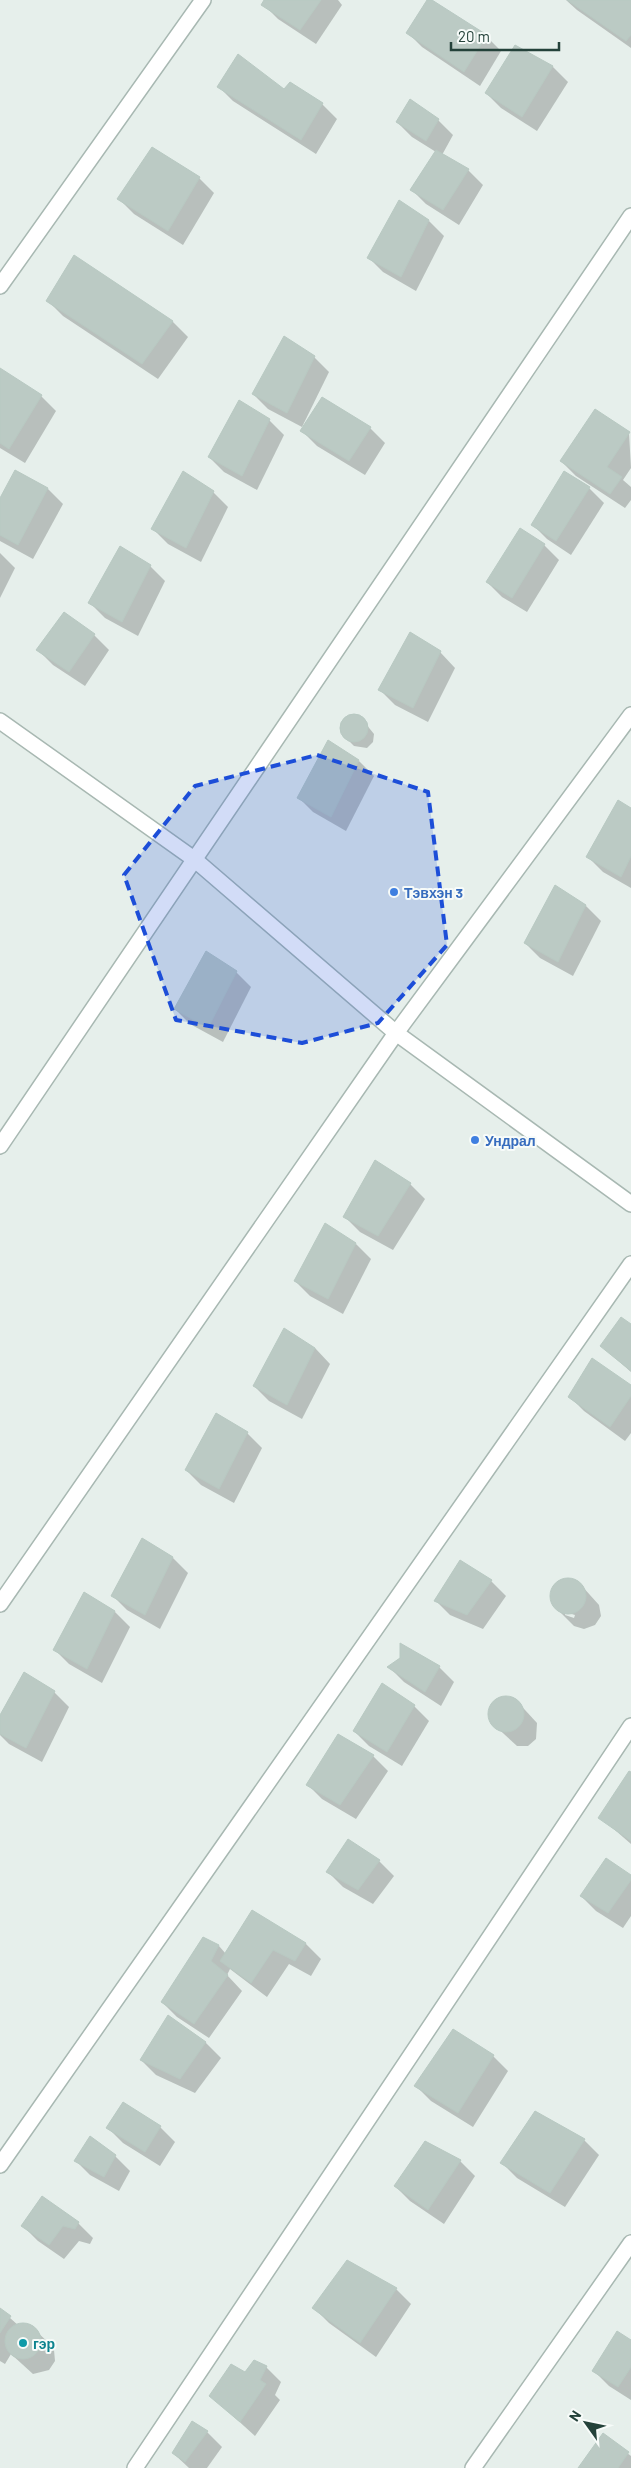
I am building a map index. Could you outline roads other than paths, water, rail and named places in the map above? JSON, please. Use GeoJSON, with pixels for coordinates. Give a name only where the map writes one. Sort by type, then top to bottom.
{"type":"FeatureCollection","features":[{"type":"Feature","properties":{"kind":"street"},"geometry":{"type":"LineString","coordinates":[[0,286],[202,0]]}},
{"type":"Feature","properties":{"kind":"street"},"geometry":{"type":"LineString","coordinates":[[0,1146],[631,216]]}},
{"type":"Feature","properties":{"kind":"street"},"geometry":{"type":"LineString","coordinates":[[0,1604],[396,1033],[631,715]]}},
{"type":"Feature","properties":{"kind":"street"},"geometry":{"type":"LineString","coordinates":[[0,721],[194,859],[396,1033],[631,1204]]}},
{"type":"Feature","properties":{"kind":"street"},"geometry":{"type":"LineString","coordinates":[[0,2165],[631,1264]]}},
{"type":"Feature","properties":{"kind":"street"},"geometry":{"type":"LineString","coordinates":[[135,2468],[631,1726]]}},
{"type":"Feature","properties":{"kind":"street"},"geometry":{"type":"LineString","coordinates":[[473,2468],[631,2243]]}},
{"type":"Feature","properties":{"kind":"place","name":"Тэвхэн 3"},"geometry":{"type":"Point","coordinates":[394,892]}},
{"type":"Feature","properties":{"kind":"place","name":"Ундрал"},"geometry":{"type":"Point","coordinates":[475,1140]}},
{"type":"Feature","properties":{"kind":"place","name":"гэр"},"geometry":{"type":"Point","coordinates":[23,2343]}}]}
